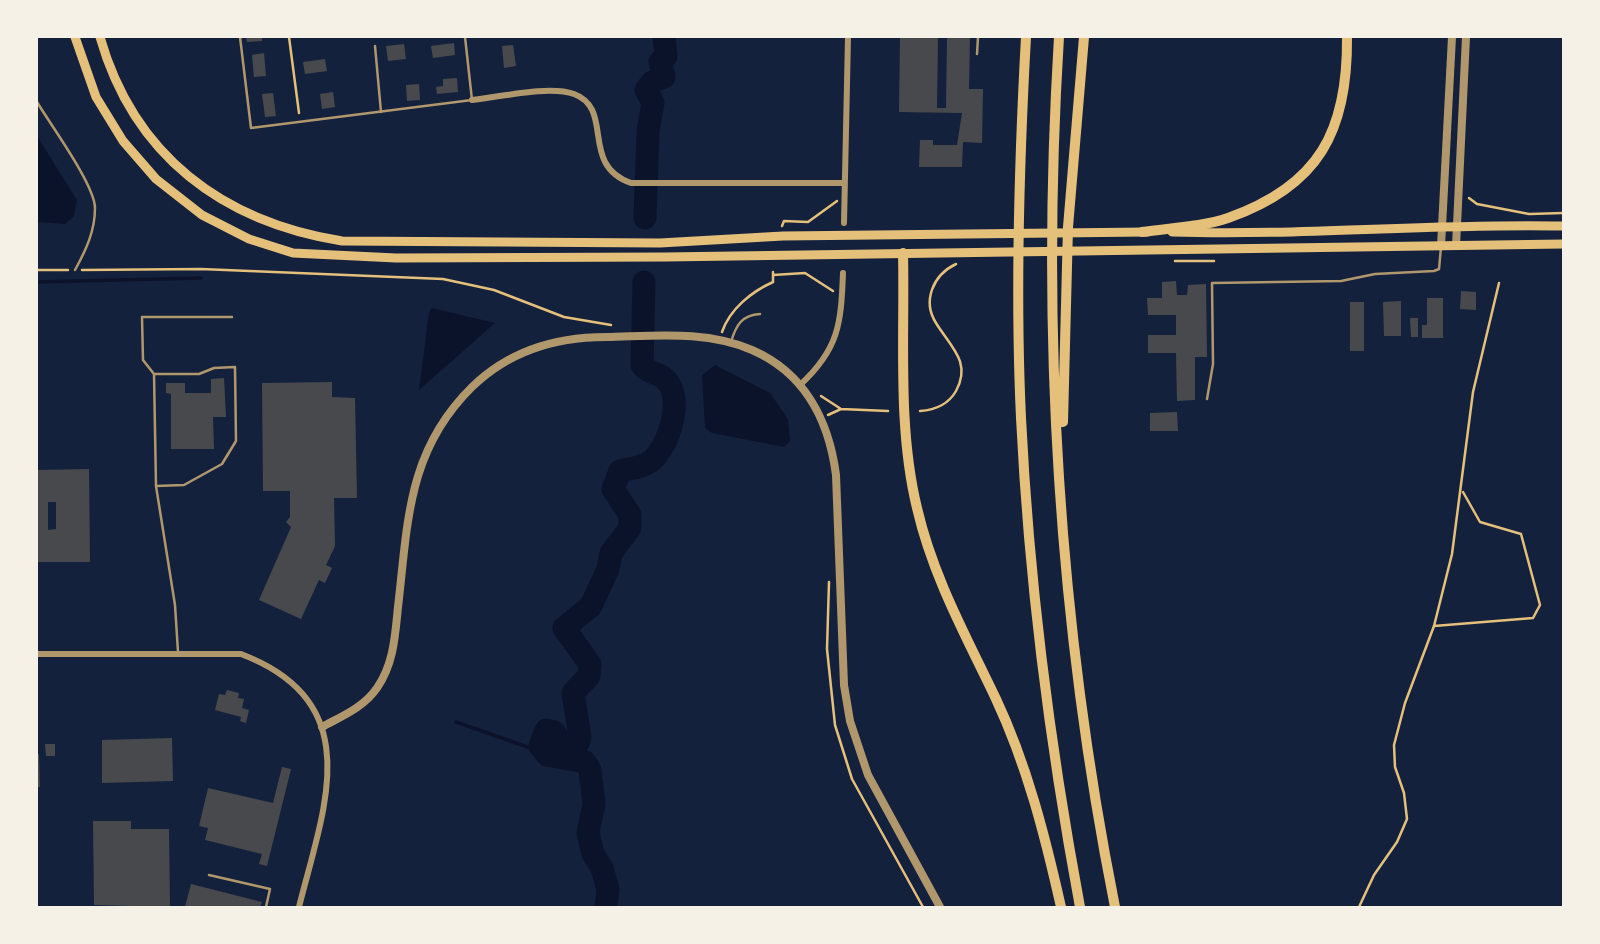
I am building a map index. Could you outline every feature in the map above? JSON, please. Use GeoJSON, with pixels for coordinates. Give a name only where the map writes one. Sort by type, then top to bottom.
{"type":"FeatureCollection","features":[{"type":"Feature","properties":{"kind":"highway"},"geometry":{"type":"LineString","coordinates":[[1026,37],[1018,252],[1021,419],[1032,576],[1046,697],[1080,907]]}},
{"type":"Feature","properties":{"kind":"highway"},"geometry":{"type":"LineString","coordinates":[[1059,37],[1052,252],[1053,366],[1061,516],[1087,744],[1115,907]]}},
{"type":"Feature","properties":{"kind":"highway"},"geometry":{"type":"LineString","coordinates":[[1061,516],[1068,227],[1084,37]]}},
{"type":"Feature","properties":{"kind":"highway"},"geometry":{"type":"LineString","coordinates":[[1142,232],[1226,219],[1270,200],[1310,170],[1336,128],[1342,102],[1347,37]]}},
{"type":"Feature","properties":{"kind":"highway"},"geometry":{"type":"LineString","coordinates":[[903,253],[908,449],[916,506],[931,560],[958,626],[996,700],[1021,759],[1061,907]]}},
{"type":"Feature","properties":{"kind":"main road"},"geometry":{"type":"LineString","coordinates":[[75,37],[96,97],[123,141],[156,179],[202,215],[248,239],[293,253],[396,258],[1563,244]]}},
{"type":"Feature","properties":{"kind":"main road"},"geometry":{"type":"LineString","coordinates":[[100,37],[120,90],[136,118],[190,179],[257,220],[304,235],[342,241],[660,243],[783,236],[1115,232],[1228,234],[1443,225],[1563,226]]}},
{"type":"Feature","properties":{"kind":"main road"},"geometry":{"type":"LineString","coordinates":[[903,253],[904,235]]}},
{"type":"Feature","properties":{"kind":"street"},"geometry":{"type":"LineString","coordinates":[[844,223],[848,37]]}},
{"type":"Feature","properties":{"kind":"street"},"geometry":{"type":"LineString","coordinates":[[1441,246],[1452,37]]}},
{"type":"Feature","properties":{"kind":"street"},"geometry":{"type":"LineString","coordinates":[[1456,246],[1466,37]]}},
{"type":"Feature","properties":{"kind":"street"},"geometry":{"type":"LineString","coordinates":[[472,100],[557,91],[575,95],[587,103],[598,127],[603,160],[611,174],[638,183],[844,183]]}},
{"type":"Feature","properties":{"kind":"street"},"geometry":{"type":"LineString","coordinates":[[800,385],[830,351],[838,332],[842,273]]}},
{"type":"Feature","properties":{"kind":"street"},"geometry":{"type":"LineString","coordinates":[[321,727],[365,702],[376,689],[391,659],[412,488],[427,445],[452,407],[491,369],[532,348],[572,337],[654,336],[720,339],[731,342],[771,360],[800,385],[822,418],[832,444],[837,488],[844,685],[850,721],[868,775],[940,907]]}},
{"type":"Feature","properties":{"kind":"street"},"geometry":{"type":"LineString","coordinates":[[37,654],[241,654],[266,664],[299,690],[321,727],[329,767],[327,790],[299,907]]}},
{"type":"Feature","properties":{"kind":"lane"},"geometry":{"type":"LineString","coordinates":[[240,37],[251,128],[472,100],[465,37]]}},
{"type":"Feature","properties":{"kind":"lane"},"geometry":{"type":"LineString","coordinates":[[977,54],[978,37]]}},
{"type":"Feature","properties":{"kind":"lane"},"geometry":{"type":"LineString","coordinates":[[375,46],[380,112]]}},
{"type":"Feature","properties":{"kind":"lane"},"geometry":{"type":"LineString","coordinates":[[37,102],[88,186],[95,204],[90,242],[75,270]]}},
{"type":"Feature","properties":{"kind":"lane"},"geometry":{"type":"LineString","coordinates":[[1208,399],[1213,364],[1212,283],[1341,281],[1375,274],[1434,271],[1439,269],[1441,264],[1441,246]]}},
{"type":"Feature","properties":{"kind":"lane"},"geometry":{"type":"LineString","coordinates":[[731,342],[737,324],[745,317],[760,314]]}},
{"type":"Feature","properties":{"kind":"lane"},"geometry":{"type":"LineString","coordinates":[[178,652],[175,605],[156,486],[154,374],[143,360],[142,317],[232,317]]}},
{"type":"Feature","properties":{"kind":"lane"},"geometry":{"type":"LineString","coordinates":[[154,374],[199,374],[214,368],[235,367],[236,440],[222,464],[184,485],[156,486]]}},
{"type":"Feature","properties":{"kind":"lane"},"geometry":{"type":"LineString","coordinates":[[209,875],[270,889],[266,907]]}},
{"type":"Feature","properties":{"kind":"path"},"geometry":{"type":"LineString","coordinates":[[289,37],[300,122]]}},
{"type":"Feature","properties":{"kind":"path"},"geometry":{"type":"LineString","coordinates":[[1465,192],[1477,204],[1529,214]]}},
{"type":"Feature","properties":{"kind":"path"},"geometry":{"type":"LineString","coordinates":[[782,226],[784,221],[808,222],[833,202],[844,200]]}},
{"type":"Feature","properties":{"kind":"path"},"geometry":{"type":"LineString","coordinates":[[920,411],[944,405],[960,384],[961,360],[955,347],[936,323],[929,299],[939,275],[959,262]]}},
{"type":"Feature","properties":{"kind":"path"},"geometry":{"type":"LineString","coordinates":[[37,271],[201,269],[443,279],[494,290],[564,317],[612,326]]}},
{"type":"Feature","properties":{"kind":"path"},"geometry":{"type":"LineString","coordinates":[[720,339],[732,313],[760,288],[773,282],[773,274],[805,273],[842,297]]}},
{"type":"Feature","properties":{"kind":"path"},"geometry":{"type":"LineString","coordinates":[[1359,907],[1374,875],[1397,842],[1407,820],[1404,793],[1395,767],[1394,745],[1405,703],[1434,626],[1452,554],[1475,382],[1499,282]]}},
{"type":"Feature","properties":{"kind":"path"},"geometry":{"type":"LineString","coordinates":[[1434,626],[1534,618],[1540,605],[1521,534],[1480,522],[1461,489]]}},
{"type":"Feature","properties":{"kind":"water"},"geometry":{"type":"Polygon","coordinates":[[[37,136],[77,200],[74,216],[65,224],[37,222],[37,136]]]}},
{"type":"Feature","properties":{"kind":"water"},"geometry":{"type":"Polygon","coordinates":[[[432,308],[495,323],[419,390],[429,312],[432,308]]]}},
{"type":"Feature","properties":{"kind":"water"},"geometry":{"type":"Polygon","coordinates":[[[715,365],[770,393],[788,419],[790,441],[784,447],[712,433],[705,428],[702,375],[715,365]]]}},
{"type":"Feature","properties":{"kind":"building"},"geometry":{"type":"Polygon","coordinates":[[[246,37],[262,37],[262,41],[247,42],[246,37]]]}},
{"type":"Feature","properties":{"kind":"building"},"geometry":{"type":"Polygon","coordinates":[[[900,37],[938,37],[937,108],[946,108],[947,37],[970,37],[969,89],[983,89],[982,143],[963,142],[962,167],[919,167],[920,140],[933,140],[933,145],[957,145],[962,113],[899,112],[900,37]]]}},
{"type":"Feature","properties":{"kind":"building"},"geometry":{"type":"Polygon","coordinates":[[[454,43],[455,55],[433,58],[431,46],[454,43]]]}},
{"type":"Feature","properties":{"kind":"building"},"geometry":{"type":"Polygon","coordinates":[[[404,44],[406,59],[388,61],[386,46],[404,44]]]}},
{"type":"Feature","properties":{"kind":"building"},"geometry":{"type":"Polygon","coordinates":[[[513,45],[516,66],[504,68],[502,46],[513,45]]]}},
{"type":"Feature","properties":{"kind":"building"},"geometry":{"type":"Polygon","coordinates":[[[264,53],[266,76],[254,77],[252,55],[264,53]]]}},
{"type":"Feature","properties":{"kind":"building"},"geometry":{"type":"Polygon","coordinates":[[[325,59],[327,71],[305,74],[303,62],[325,59]]]}},
{"type":"Feature","properties":{"kind":"building"},"geometry":{"type":"Polygon","coordinates":[[[457,78],[458,92],[437,94],[436,87],[443,86],[443,79],[457,78]]]}},
{"type":"Feature","properties":{"kind":"building"},"geometry":{"type":"Polygon","coordinates":[[[419,84],[420,100],[407,101],[406,85],[419,84]]]}},
{"type":"Feature","properties":{"kind":"building"},"geometry":{"type":"Polygon","coordinates":[[[333,92],[335,107],[322,109],[320,94],[333,92]]]}},
{"type":"Feature","properties":{"kind":"building"},"geometry":{"type":"Polygon","coordinates":[[[273,93],[276,116],[265,117],[262,94],[273,93]]]}},
{"type":"Feature","properties":{"kind":"building"},"geometry":{"type":"Polygon","coordinates":[[[1176,281],[1177,295],[1187,295],[1188,285],[1206,284],[1207,357],[1195,357],[1195,400],[1177,401],[1176,353],[1148,353],[1148,335],[1176,335],[1176,315],[1148,315],[1147,298],[1162,298],[1162,282],[1176,281]]]}},
{"type":"Feature","properties":{"kind":"building"},"geometry":{"type":"Polygon","coordinates":[[[1461,291],[1476,292],[1476,310],[1460,309],[1461,291]]]}},
{"type":"Feature","properties":{"kind":"building"},"geometry":{"type":"Polygon","coordinates":[[[1427,298],[1443,298],[1443,338],[1422,338],[1422,325],[1427,325],[1427,298]]]}},
{"type":"Feature","properties":{"kind":"building"},"geometry":{"type":"Polygon","coordinates":[[[1401,301],[1401,336],[1384,336],[1383,302],[1401,301]]]}},
{"type":"Feature","properties":{"kind":"building"},"geometry":{"type":"Polygon","coordinates":[[[1350,302],[1364,302],[1364,351],[1350,351],[1350,302]]]}},
{"type":"Feature","properties":{"kind":"building"},"geometry":{"type":"Polygon","coordinates":[[[1410,318],[1418,318],[1418,337],[1411,337],[1410,318]]]}},
{"type":"Feature","properties":{"kind":"building"},"geometry":{"type":"Polygon","coordinates":[[[224,378],[226,417],[213,417],[214,449],[171,449],[171,394],[166,393],[166,383],[185,383],[185,393],[211,393],[211,379],[224,378]]]}},
{"type":"Feature","properties":{"kind":"building"},"geometry":{"type":"Polygon","coordinates":[[[332,382],[332,397],[355,398],[357,498],[334,498],[335,546],[326,565],[332,568],[325,583],[319,580],[301,619],[259,600],[291,527],[286,522],[290,517],[290,491],[263,491],[262,383],[332,382]]]}},
{"type":"Feature","properties":{"kind":"building"},"geometry":{"type":"Polygon","coordinates":[[[1177,412],[1178,431],[1150,431],[1150,413],[1177,412]]]}},
{"type":"Feature","properties":{"kind":"building"},"geometry":{"type":"Polygon","coordinates":[[[89,469],[90,562],[37,562],[37,470],[89,469]],[[48,502],[48,530],[56,529],[56,502],[48,502]]]}},
{"type":"Feature","properties":{"kind":"building"},"geometry":{"type":"Polygon","coordinates":[[[227,690],[239,693],[238,698],[244,699],[242,708],[249,710],[246,723],[240,721],[241,717],[215,710],[219,694],[225,695],[227,690]]]}},
{"type":"Feature","properties":{"kind":"building"},"geometry":{"type":"Polygon","coordinates":[[[172,738],[173,781],[102,783],[102,740],[172,738]]]}},
{"type":"Feature","properties":{"kind":"building"},"geometry":{"type":"Polygon","coordinates":[[[45,744],[55,744],[55,756],[46,756],[45,744]]]}},
{"type":"Feature","properties":{"kind":"building"},"geometry":{"type":"Polygon","coordinates":[[[39,754],[40,787],[37,787],[39,754]]]}},
{"type":"Feature","properties":{"kind":"building"},"geometry":{"type":"Polygon","coordinates":[[[282,767],[291,769],[267,866],[259,864],[262,854],[205,840],[208,828],[199,826],[208,788],[273,803],[282,767]]]}},
{"type":"Feature","properties":{"kind":"building"},"geometry":{"type":"Polygon","coordinates":[[[93,821],[131,821],[131,829],[169,829],[170,907],[94,905],[93,821]]]}},
{"type":"Feature","properties":{"kind":"building"},"geometry":{"type":"Polygon","coordinates":[[[191,884],[262,902],[260,907],[185,907],[191,884]]]}},
{"type":"Feature","properties":{"kind":"waterway"},"geometry":{"type":"LineString","coordinates":[[645,218],[648,131],[653,103],[646,90],[652,82],[664,77],[660,62],[666,56],[664,37]]}},
{"type":"Feature","properties":{"kind":"waterway"},"geometry":{"type":"LineString","coordinates":[[37,282],[201,278]]}},
{"type":"Feature","properties":{"kind":"waterway"},"geometry":{"type":"LineString","coordinates":[[606,907],[608,889],[602,868],[593,854],[588,833],[594,804],[590,770],[585,762],[547,755],[540,746],[546,730],[554,732],[563,746],[578,743],[580,737],[573,693],[589,676],[590,664],[564,628],[591,606],[608,569],[611,553],[630,528],[630,515],[613,489],[620,471],[651,461],[664,445],[672,422],[674,397],[671,387],[665,379],[642,365],[644,282]]}},
{"type":"Feature","properties":{"kind":"waterway"},"geometry":{"type":"LineString","coordinates":[[456,722],[542,752]]}}]}
